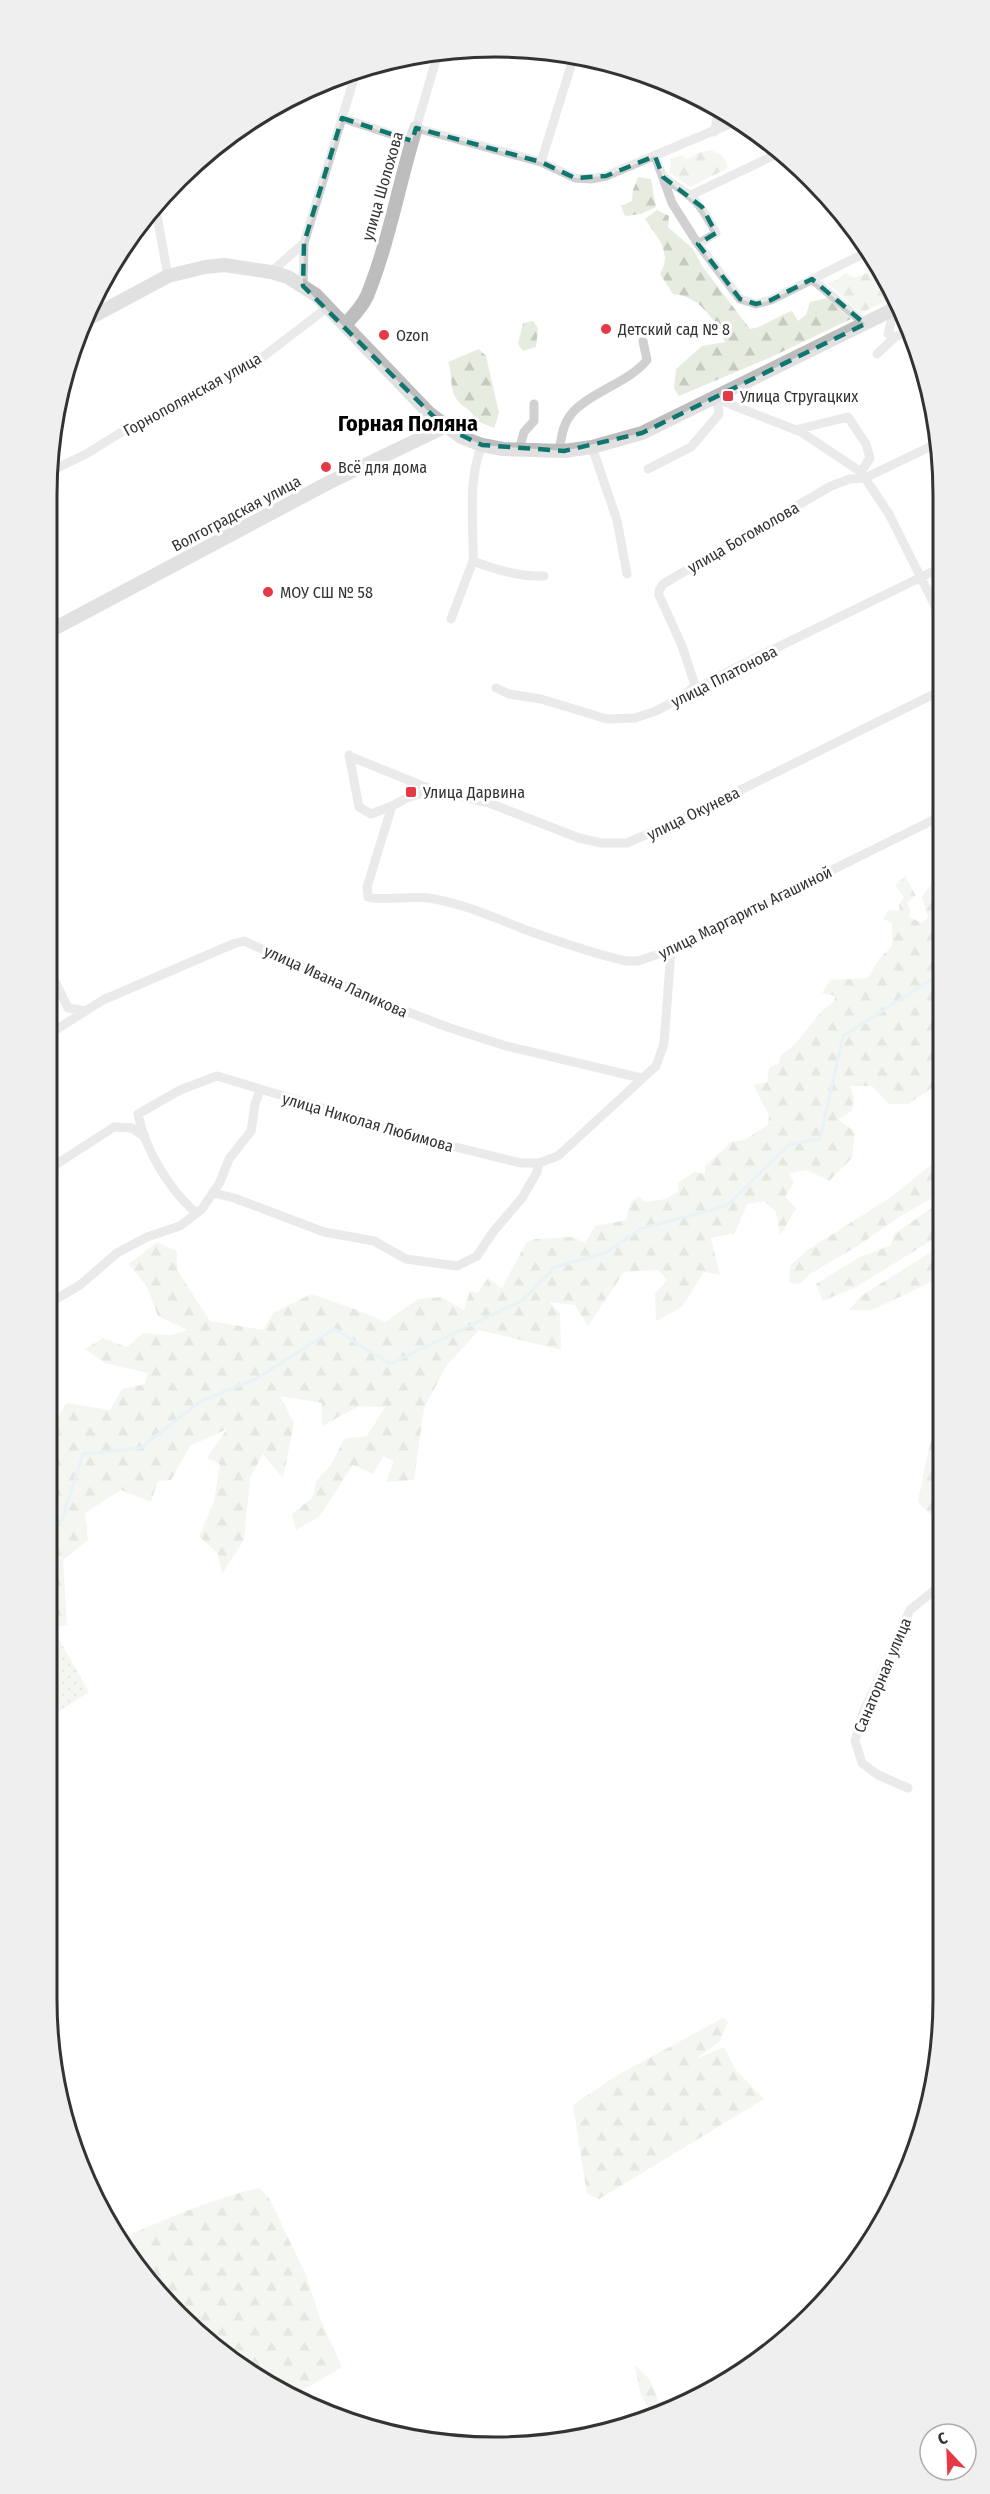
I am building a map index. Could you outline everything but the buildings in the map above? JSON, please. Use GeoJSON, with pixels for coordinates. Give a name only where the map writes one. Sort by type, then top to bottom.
{"type":"FeatureCollection","features":[{"type":"Feature","properties":{"kind":"main road","name":"улица Шолохова"},"geometry":{"type":"LineString","coordinates":[[345,325],[367,297],[384,245],[414,134]]}},
{"type":"Feature","properties":{"kind":"main road"},"geometry":{"type":"LineString","coordinates":[[96,315],[168,276],[205,267],[224,266],[271,272],[288,277],[303,286],[328,307],[444,427],[482,446],[559,451],[592,447],[642,433],[892,310]]}},
{"type":"Feature","properties":{"kind":"main road","name":"Волгоградская улица"},"geometry":{"type":"LineString","coordinates":[[57,627],[328,483],[444,427]]}},
{"type":"Feature","properties":{"kind":"street","name":"улица Шолохова"},"geometry":{"type":"LineString","coordinates":[[414,134],[436,61]]}},
{"type":"Feature","properties":{"kind":"street"},"geometry":{"type":"LineString","coordinates":[[541,162],[572,64]]}},
{"type":"Feature","properties":{"kind":"street"},"geometry":{"type":"LineString","coordinates":[[303,286],[304,243],[354,80]]}},
{"type":"Feature","properties":{"kind":"street"},"geometry":{"type":"LineString","coordinates":[[342,118],[541,162],[575,178],[591,179],[606,177],[728,125]]}},
{"type":"Feature","properties":{"kind":"street"},"geometry":{"type":"LineString","coordinates":[[714,132],[717,118]]}},
{"type":"Feature","properties":{"kind":"street"},"geometry":{"type":"LineString","coordinates":[[655,156],[672,202],[698,244],[740,299],[756,304],[771,300],[861,255]]}},
{"type":"Feature","properties":{"kind":"street"},"geometry":{"type":"LineString","coordinates":[[691,195],[772,156]]}},
{"type":"Feature","properties":{"kind":"street"},"geometry":{"type":"LineString","coordinates":[[663,177],[691,195],[702,207],[716,233],[698,244]]}},
{"type":"Feature","properties":{"kind":"street"},"geometry":{"type":"LineString","coordinates":[[157,217],[168,276]]}},
{"type":"Feature","properties":{"kind":"street"},"geometry":{"type":"LineString","coordinates":[[271,272],[304,243]]}},
{"type":"Feature","properties":{"kind":"street"},"geometry":{"type":"LineString","coordinates":[[812,279],[865,324]]}},
{"type":"Feature","properties":{"kind":"street","name":"Горнополянская улица"},"geometry":{"type":"LineString","coordinates":[[58,468],[128,428],[174,407],[251,366],[328,307]]}},
{"type":"Feature","properties":{"kind":"street"},"geometry":{"type":"LineString","coordinates":[[893,312],[888,334],[895,337]]}},
{"type":"Feature","properties":{"kind":"street"},"geometry":{"type":"LineString","coordinates":[[877,354],[895,337],[902,334]]}},
{"type":"Feature","properties":{"kind":"street"},"geometry":{"type":"LineString","coordinates":[[559,451],[566,420],[574,411],[641,368],[647,360],[643,341]]}},
{"type":"Feature","properties":{"kind":"street"},"geometry":{"type":"LineString","coordinates":[[717,397],[795,430],[863,475],[889,514],[933,602]]}},
{"type":"Feature","properties":{"kind":"street"},"geometry":{"type":"LineString","coordinates":[[648,469],[691,447],[719,414],[717,397]]}},
{"type":"Feature","properties":{"kind":"street"},"geometry":{"type":"LineString","coordinates":[[519,450],[525,432],[534,421],[534,404]]}},
{"type":"Feature","properties":{"kind":"street"},"geometry":{"type":"LineString","coordinates":[[795,430],[848,417],[866,444],[870,458],[863,475]]}},
{"type":"Feature","properties":{"kind":"street"},"geometry":{"type":"LineString","coordinates":[[452,619],[473,561],[472,484],[475,463],[482,446]]}},
{"type":"Feature","properties":{"kind":"street","name":"улица Богомолова"},"geometry":{"type":"LineString","coordinates":[[693,680],[682,646],[659,595],[658,591],[663,584],[831,486],[930,446]]}},
{"type":"Feature","properties":{"kind":"street"},"geometry":{"type":"LineString","coordinates":[[592,447],[617,520],[627,574]]}},
{"type":"Feature","properties":{"kind":"street"},"geometry":{"type":"LineString","coordinates":[[473,561],[516,574],[544,576]]}},
{"type":"Feature","properties":{"kind":"street","name":"улица Платонова"},"geometry":{"type":"LineString","coordinates":[[496,688],[509,694],[541,699],[607,719],[635,718],[656,711],[723,675],[933,571]]}},
{"type":"Feature","properties":{"kind":"street"},"geometry":{"type":"LineString","coordinates":[[693,680],[698,684],[723,675]]}},
{"type":"Feature","properties":{"kind":"street"},"geometry":{"type":"LineString","coordinates":[[683,697],[695,685],[693,680]]}},
{"type":"Feature","properties":{"kind":"street","name":"улица Окунева"},"geometry":{"type":"LineString","coordinates":[[392,806],[371,814],[359,807],[349,755],[433,790],[489,803],[579,838],[612,844],[627,843],[680,820],[933,694]]}},
{"type":"Feature","properties":{"kind":"street"},"geometry":{"type":"LineString","coordinates":[[392,806],[407,798],[433,790]]}},
{"type":"Feature","properties":{"kind":"street","name":"улица Маргариты Агашиной"},"geometry":{"type":"LineString","coordinates":[[392,806],[367,887],[368,897],[373,900],[424,897],[448,901],[528,930],[626,960],[638,961],[670,950],[933,819]]}},
{"type":"Feature","properties":{"kind":"street","name":"улица Ивана Лапикова"},"geometry":{"type":"LineString","coordinates":[[57,1029],[103,1000],[244,941],[387,1004],[450,1028],[528,1052],[640,1078]]}},
{"type":"Feature","properties":{"kind":"street"},"geometry":{"type":"LineString","coordinates":[[214,1193],[234,1198],[324,1232],[374,1240],[406,1259],[457,1266],[477,1256],[493,1232],[522,1198],[537,1172],[539,1163],[558,1156],[656,1065],[661,1054],[670,950]]}},
{"type":"Feature","properties":{"kind":"street"},"geometry":{"type":"LineString","coordinates":[[57,987],[67,1015],[60,1027]]}},
{"type":"Feature","properties":{"kind":"street"},"geometry":{"type":"LineString","coordinates":[[64,1003],[68,1008],[85,1011]]}},
{"type":"Feature","properties":{"kind":"street","name":"улица Николая Любимова"},"geometry":{"type":"LineString","coordinates":[[145,1137],[138,1114],[180,1090],[217,1077],[439,1143],[521,1163],[539,1163]]}},
{"type":"Feature","properties":{"kind":"street"},"geometry":{"type":"LineString","coordinates":[[57,1299],[80,1285],[117,1253],[147,1237],[180,1226],[196,1213],[214,1193],[229,1159],[251,1131],[260,1090]]}},
{"type":"Feature","properties":{"kind":"street"},"geometry":{"type":"LineString","coordinates":[[57,1165],[114,1127],[132,1128],[145,1137],[169,1183],[196,1213]]}},
{"type":"Feature","properties":{"kind":"street","name":"Санаторная улица"},"geometry":{"type":"LineString","coordinates":[[908,1788],[878,1775],[862,1763],[855,1741],[863,1713],[910,1610],[933,1591]]}},
{"type":"Feature","properties":{"kind":"highlighted area"},"geometry":{"type":"Polygon","coordinates":[[[342,118],[412,141],[416,128],[541,162],[575,178],[606,176],[655,156],[663,177],[702,207],[716,233],[698,244],[740,299],[756,304],[771,300],[812,279],[865,324],[642,433],[564,451],[482,445],[444,427],[303,286],[304,243],[342,118]]]}},
{"type":"Feature","properties":{"kind":"green space"},"geometry":{"type":"Polygon","coordinates":[[[711,150],[723,156],[728,168],[690,187],[670,173],[671,159],[682,155],[688,159],[698,153],[711,150]]]}},
{"type":"Feature","properties":{"kind":"green space"},"geometry":{"type":"Polygon","coordinates":[[[638,177],[651,179],[656,207],[641,214],[625,216],[621,206],[632,201],[638,177]]]}},
{"type":"Feature","properties":{"kind":"green space"},"geometry":{"type":"Polygon","coordinates":[[[657,210],[669,216],[668,227],[693,249],[702,266],[750,329],[792,311],[798,321],[806,315],[810,302],[827,298],[851,319],[769,358],[679,396],[674,388],[676,369],[702,346],[725,342],[717,325],[705,310],[682,295],[673,294],[660,274],[664,266],[664,252],[645,219],[657,210]]]}},
{"type":"Feature","properties":{"kind":"green space"},"geometry":{"type":"Polygon","coordinates":[[[870,269],[888,301],[860,313],[827,283],[837,280],[845,273],[855,278],[870,269]]]}},
{"type":"Feature","properties":{"kind":"green space"},"geometry":{"type":"Polygon","coordinates":[[[533,321],[538,328],[536,347],[523,351],[518,344],[523,323],[533,321]]]}},
{"type":"Feature","properties":{"kind":"green space"},"geometry":{"type":"Polygon","coordinates":[[[479,349],[486,356],[499,413],[494,428],[477,421],[457,400],[452,386],[448,362],[479,349]]]}},
{"type":"Feature","properties":{"kind":"green space"},"geometry":{"type":"Polygon","coordinates":[[[905,876],[916,896],[907,902],[909,917],[922,923],[928,917],[922,897],[933,883],[933,1087],[908,1104],[889,1104],[872,1086],[850,1086],[854,1097],[852,1111],[838,1119],[855,1132],[852,1158],[829,1181],[807,1170],[789,1173],[794,1183],[785,1197],[796,1208],[780,1236],[776,1212],[764,1201],[747,1204],[735,1233],[711,1238],[720,1275],[704,1272],[682,1307],[656,1321],[655,1294],[667,1280],[658,1270],[624,1272],[588,1326],[575,1305],[549,1302],[560,1313],[561,1350],[479,1330],[447,1365],[424,1408],[414,1480],[386,1482],[394,1461],[384,1456],[373,1474],[353,1465],[319,1517],[296,1530],[292,1514],[313,1497],[316,1481],[331,1465],[344,1439],[367,1436],[385,1407],[359,1406],[322,1426],[322,1403],[280,1396],[294,1423],[283,1478],[263,1454],[250,1478],[244,1540],[222,1574],[218,1554],[199,1536],[214,1502],[220,1464],[207,1458],[227,1429],[190,1446],[171,1480],[158,1481],[151,1502],[121,1490],[85,1513],[88,1540],[63,1560],[67,1625],[57,1627],[57,1415],[67,1403],[110,1410],[122,1389],[145,1384],[148,1373],[105,1363],[85,1349],[103,1338],[127,1347],[143,1333],[171,1335],[188,1330],[158,1316],[147,1287],[129,1264],[157,1242],[177,1251],[177,1270],[210,1321],[263,1330],[273,1313],[311,1294],[385,1322],[418,1299],[441,1297],[464,1310],[470,1291],[478,1293],[488,1278],[502,1288],[526,1243],[535,1239],[573,1237],[585,1243],[595,1226],[626,1220],[630,1204],[638,1196],[646,1202],[665,1199],[678,1192],[678,1183],[694,1172],[705,1174],[705,1166],[731,1142],[744,1140],[768,1125],[769,1115],[753,1085],[767,1082],[769,1068],[779,1063],[781,1055],[796,1043],[826,1007],[834,1002],[835,996],[822,993],[830,980],[868,978],[879,959],[892,946],[892,923],[883,919],[888,910],[900,911],[899,905],[904,897],[895,885],[905,876]]]}},
{"type":"Feature","properties":{"kind":"green space"},"geometry":{"type":"Polygon","coordinates":[[[933,1163],[933,1198],[810,1274],[800,1284],[789,1283],[790,1266],[806,1251],[891,1197],[933,1163]]]}},
{"type":"Feature","properties":{"kind":"green space"},"geometry":{"type":"Polygon","coordinates":[[[933,1207],[933,1240],[856,1287],[823,1301],[816,1284],[858,1258],[891,1245],[894,1234],[933,1207]]]}},
{"type":"Feature","properties":{"kind":"green space"},"geometry":{"type":"Polygon","coordinates":[[[933,1251],[933,1281],[872,1310],[849,1310],[861,1296],[933,1251]]]}},
{"type":"Feature","properties":{"kind":"green space"},"geometry":{"type":"Polygon","coordinates":[[[933,1436],[933,1517],[918,1502],[933,1436]]]}},
{"type":"Feature","properties":{"kind":"green space"},"geometry":{"type":"Polygon","coordinates":[[[57,1636],[89,1692],[57,1713],[57,1636]]]}},
{"type":"Feature","properties":{"kind":"green space"},"geometry":{"type":"Polygon","coordinates":[[[723,2018],[728,2022],[719,2042],[696,2059],[724,2047],[735,2069],[764,2099],[599,2199],[587,2194],[573,2105],[616,2076],[723,2018]]]}},
{"type":"Feature","properties":{"kind":"green space"},"geometry":{"type":"Polygon","coordinates":[[[259,2188],[269,2198],[306,2275],[321,2321],[342,2367],[299,2391],[252,2363],[206,2328],[166,2288],[127,2236],[205,2204],[259,2188]]]}},
{"type":"Feature","properties":{"kind":"green space"},"geometry":{"type":"Polygon","coordinates":[[[635,2365],[650,2380],[660,2405],[649,2409],[640,2393],[635,2365]]]}},
{"type":"Feature","properties":{"kind":"waterway"},"geometry":{"type":"LineString","coordinates":[[57,1524],[61,1523],[83,1454],[140,1448],[201,1401],[256,1379],[334,1329],[390,1364],[523,1300],[555,1267],[607,1252],[640,1229],[726,1206],[790,1144],[820,1139],[843,1036],[933,980]]}},
{"type":"Feature","properties":{"kind":"place","name":"Детский сад № 8"},"geometry":{"type":"Point","coordinates":[606,329]}},
{"type":"Feature","properties":{"kind":"place","name":"Ozon"},"geometry":{"type":"Point","coordinates":[384,335]}},
{"type":"Feature","properties":{"kind":"place","name":"Улица Стругацких"},"geometry":{"type":"Point","coordinates":[728,396]}},
{"type":"Feature","properties":{"kind":"place","name":"Всё для дома"},"geometry":{"type":"Point","coordinates":[326,467]}},
{"type":"Feature","properties":{"kind":"place","name":"МОУ СШ № 58"},"geometry":{"type":"Point","coordinates":[268,592]}},
{"type":"Feature","properties":{"kind":"place","name":"Улица Дарвина"},"geometry":{"type":"Point","coordinates":[411,792]}},
{"type":"Feature","properties":{"kind":"district","name":"Горная Поляна"},"geometry":{"type":"Point","coordinates":[408,423]}}]}
